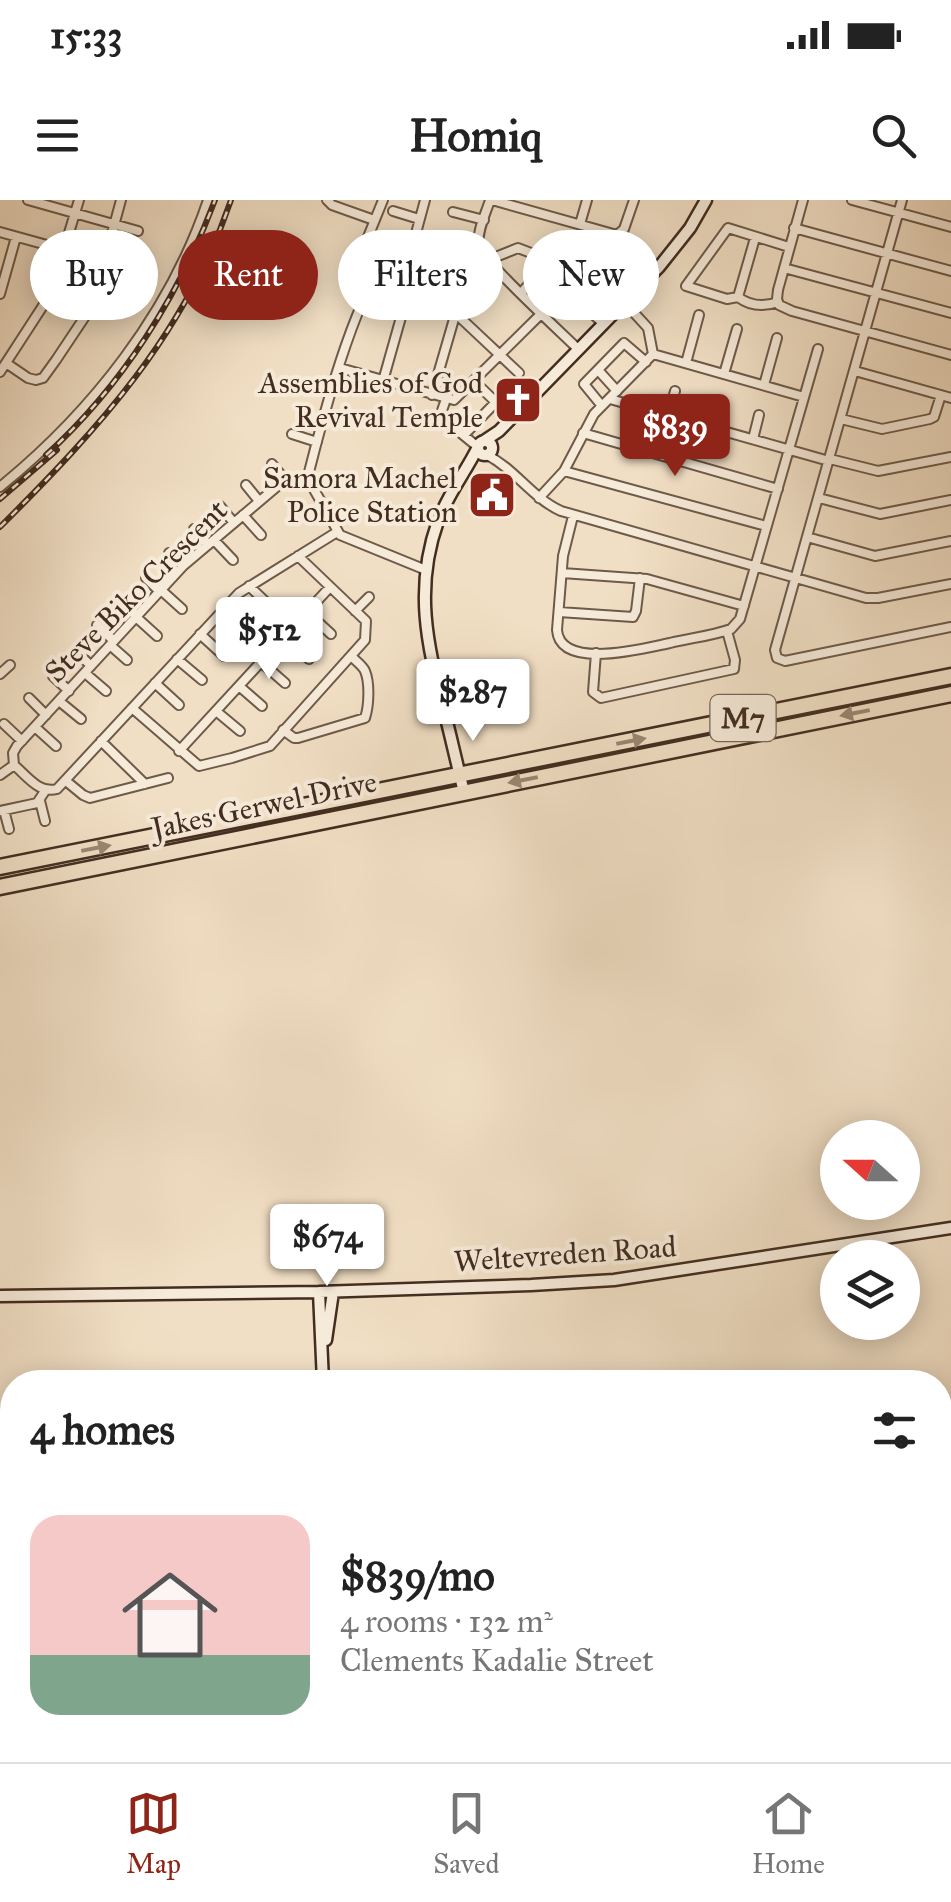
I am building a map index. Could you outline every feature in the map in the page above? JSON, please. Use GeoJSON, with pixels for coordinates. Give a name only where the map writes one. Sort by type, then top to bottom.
{"type":"FeatureCollection","features":[{"type":"Feature","properties":{"kind":"highway","name":"Jakes Gerwel Drive"},"geometry":{"type":"LineString","coordinates":[[0,868],[951,676]]}},
{"type":"Feature","properties":{"kind":"highway","name":"Jakes Gerwel Drive"},"geometry":{"type":"LineString","coordinates":[[0,886],[951,694]]}},
{"type":"Feature","properties":{"kind":"street"},"geometry":{"type":"LineString","coordinates":[[71,230],[79,200]]}},
{"type":"Feature","properties":{"kind":"street"},"geometry":{"type":"LineString","coordinates":[[34,320],[3,368],[32,380],[45,376],[92,306],[121,200]]}},
{"type":"Feature","properties":{"kind":"street"},"geometry":{"type":"LineString","coordinates":[[0,487],[59,436],[129,351],[165,294],[208,200]]}},
{"type":"Feature","properties":{"kind":"street"},"geometry":{"type":"LineString","coordinates":[[328,200],[374,220]]}},
{"type":"Feature","properties":{"kind":"street"},"geometry":{"type":"LineString","coordinates":[[370,230],[383,200]]}},
{"type":"Feature","properties":{"kind":"street"},"geometry":{"type":"LineString","coordinates":[[416,230],[424,200]]}},
{"type":"Feature","properties":{"kind":"street"},"geometry":{"type":"LineString","coordinates":[[482,230],[491,200],[620,234],[634,200]]}},
{"type":"Feature","properties":{"kind":"street"},"geometry":{"type":"LineString","coordinates":[[536,212],[540,200]]}},
{"type":"Feature","properties":{"kind":"street"},"geometry":{"type":"LineString","coordinates":[[580,224],[587,200]]}},
{"type":"Feature","properties":{"kind":"street"},"geometry":{"type":"LineString","coordinates":[[659,266],[706,200]]}},
{"type":"Feature","properties":{"kind":"street"},"geometry":{"type":"LineString","coordinates":[[803,200],[778,290],[782,308],[951,355]]}},
{"type":"Feature","properties":{"kind":"street"},"geometry":{"type":"LineString","coordinates":[[852,200],[951,227]]}},
{"type":"Feature","properties":{"kind":"street"},"geometry":{"type":"LineString","coordinates":[[902,200],[775,650],[780,660],[951,627]]}},
{"type":"Feature","properties":{"kind":"street"},"geometry":{"type":"LineString","coordinates":[[34,201],[138,230]]}},
{"type":"Feature","properties":{"kind":"street"},"geometry":{"type":"LineString","coordinates":[[393,211],[419,219]]}},
{"type":"Feature","properties":{"kind":"street"},"geometry":{"type":"LineString","coordinates":[[453,212],[484,220]]}},
{"type":"Feature","properties":{"kind":"street"},"geometry":{"type":"LineString","coordinates":[[778,302],[757,305],[686,286],[728,228],[789,246]]}},
{"type":"Feature","properties":{"kind":"street"},"geometry":{"type":"LineString","coordinates":[[794,228],[951,271]]}},
{"type":"Feature","properties":{"kind":"street"},"geometry":{"type":"LineString","coordinates":[[0,232],[30,241]]}},
{"type":"Feature","properties":{"kind":"street"},"geometry":{"type":"LineString","coordinates":[[0,294],[16,237]]}},
{"type":"Feature","properties":{"kind":"street"},"geometry":{"type":"LineString","coordinates":[[738,297],[755,238]]}},
{"type":"Feature","properties":{"kind":"street"},"geometry":{"type":"LineString","coordinates":[[784,268],[951,313]]}},
{"type":"Feature","properties":{"kind":"street"},"geometry":{"type":"LineString","coordinates":[[503,275],[521,293]]}},
{"type":"Feature","properties":{"kind":"street"},"geometry":{"type":"LineString","coordinates":[[686,363],[699,314]]}},
{"type":"Feature","properties":{"kind":"street"},"geometry":{"type":"LineString","coordinates":[[353,320],[308,476],[337,532],[352,542],[426,570]]}},
{"type":"Feature","properties":{"kind":"street"},"geometry":{"type":"LineString","coordinates":[[384,382],[401,320]]}},
{"type":"Feature","properties":{"kind":"street"},"geometry":{"type":"LineString","coordinates":[[432,395],[454,320]]}},
{"type":"Feature","properties":{"kind":"street"},"geometry":{"type":"LineString","coordinates":[[464,320],[518,373]]}},
{"type":"Feature","properties":{"kind":"street"},"geometry":{"type":"LineString","coordinates":[[340,368],[456,399],[535,320]]}},
{"type":"Feature","properties":{"kind":"street"},"geometry":{"type":"LineString","coordinates":[[549,320],[579,350]]}},
{"type":"Feature","properties":{"kind":"street"},"geometry":{"type":"LineString","coordinates":[[600,320],[604,324]]}},
{"type":"Feature","properties":{"kind":"street"},"geometry":{"type":"LineString","coordinates":[[464,792],[428,647],[424,610],[426,570],[439,519],[448,496],[469,464],[608,320]]}},
{"type":"Feature","properties":{"kind":"street"},"geometry":{"type":"LineString","coordinates":[[540,498],[564,470],[594,414],[650,358],[649,330],[640,320]]}},
{"type":"Feature","properties":{"kind":"street"},"geometry":{"type":"LineString","coordinates":[[724,374],[737,329]]}},
{"type":"Feature","properties":{"kind":"street"},"geometry":{"type":"LineString","coordinates":[[764,385],[777,338]]}},
{"type":"Feature","properties":{"kind":"street"},"geometry":{"type":"LineString","coordinates":[[804,397],[686,363],[650,358],[626,343],[584,386],[606,402],[878,471],[951,457]]}},
{"type":"Feature","properties":{"kind":"street"},"geometry":{"type":"LineString","coordinates":[[573,516],[562,573],[557,630],[560,642],[572,650],[596,654],[726,631],[738,622],[744,606],[818,348]]}},
{"type":"Feature","properties":{"kind":"street"},"geometry":{"type":"LineString","coordinates":[[598,370],[618,391]]}},
{"type":"Feature","properties":{"kind":"street"},"geometry":{"type":"LineString","coordinates":[[841,420],[882,429],[930,419],[946,397],[855,371]]}},
{"type":"Feature","properties":{"kind":"street"},"geometry":{"type":"LineString","coordinates":[[475,382],[506,411]]}},
{"type":"Feature","properties":{"kind":"street"},"geometry":{"type":"LineString","coordinates":[[668,416],[675,391]]}},
{"type":"Feature","properties":{"kind":"street"},"geometry":{"type":"LineString","coordinates":[[446,399],[438,421],[486,444]]}},
{"type":"Feature","properties":{"kind":"street"},"geometry":{"type":"LineString","coordinates":[[464,435],[496,402]]}},
{"type":"Feature","properties":{"kind":"street"},"geometry":{"type":"LineString","coordinates":[[710,428],[716,404]]}},
{"type":"Feature","properties":{"kind":"street"},"geometry":{"type":"LineString","coordinates":[[753,439],[759,415]]}},
{"type":"Feature","properties":{"kind":"street"},"geometry":{"type":"LineString","coordinates":[[478,420],[486,444],[498,462],[548,505],[573,516],[872,598],[951,584]]}},
{"type":"Feature","properties":{"kind":"street"},"geometry":{"type":"LineString","coordinates":[[583,433],[778,489]]}},
{"type":"Feature","properties":{"kind":"street"},"geometry":{"type":"LineString","coordinates":[[292,434],[317,442]]}},
{"type":"Feature","properties":{"kind":"street"},"geometry":{"type":"LineString","coordinates":[[272,464],[286,481]]}},
{"type":"Feature","properties":{"kind":"street"},"geometry":{"type":"LineString","coordinates":[[564,470],[766,526]]}},
{"type":"Feature","properties":{"kind":"street","name":"Steve Biko Crescent"},"geometry":{"type":"LineString","coordinates":[[14,764],[13,753],[22,740],[184,566],[286,481],[308,476]]}},
{"type":"Feature","properties":{"kind":"street"},"geometry":{"type":"LineString","coordinates":[[246,485],[260,501]]}},
{"type":"Feature","properties":{"kind":"street"},"geometry":{"type":"LineString","coordinates":[[819,498],[880,514],[951,500]]}},
{"type":"Feature","properties":{"kind":"street"},"geometry":{"type":"LineString","coordinates":[[220,506],[234,523]]}},
{"type":"Feature","properties":{"kind":"street"},"geometry":{"type":"LineString","coordinates":[[243,515],[261,535]]}},
{"type":"Feature","properties":{"kind":"street"},"geometry":{"type":"LineString","coordinates":[[194,528],[233,560]]}},
{"type":"Feature","properties":{"kind":"street"},"geometry":{"type":"LineString","coordinates":[[0,776],[14,764],[45,791],[58,789],[223,609],[249,586],[337,532]]}},
{"type":"Feature","properties":{"kind":"street"},"geometry":{"type":"LineString","coordinates":[[808,538],[872,556],[951,541]]}},
{"type":"Feature","properties":{"kind":"street"},"geometry":{"type":"LineString","coordinates":[[169,553],[184,566]]}},
{"type":"Feature","properties":{"kind":"street"},"geometry":{"type":"LineString","coordinates":[[132,708],[196,765],[206,766],[267,747],[366,638],[366,621],[298,556]]}},
{"type":"Feature","properties":{"kind":"street"},"geometry":{"type":"LineString","coordinates":[[562,573],[640,578],[744,606]]}},
{"type":"Feature","properties":{"kind":"street"},"geometry":{"type":"LineString","coordinates":[[146,578],[182,610]]}},
{"type":"Feature","properties":{"kind":"street"},"geometry":{"type":"LineString","coordinates":[[559,612],[633,617],[640,578]]}},
{"type":"Feature","properties":{"kind":"street"},"geometry":{"type":"LineString","coordinates":[[249,586],[271,607]]}},
{"type":"Feature","properties":{"kind":"street"},"geometry":{"type":"LineString","coordinates":[[180,752],[330,586]]}},
{"type":"Feature","properties":{"kind":"street"},"geometry":{"type":"LineString","coordinates":[[356,611],[369,597]]}},
{"type":"Feature","properties":{"kind":"street"},"geometry":{"type":"LineString","coordinates":[[122,602],[157,636]]}},
{"type":"Feature","properties":{"kind":"street"},"geometry":{"type":"LineString","coordinates":[[223,609],[249,632]]}},
{"type":"Feature","properties":{"kind":"street"},"geometry":{"type":"LineString","coordinates":[[307,612],[331,634]]}},
{"type":"Feature","properties":{"kind":"street"},"geometry":{"type":"LineString","coordinates":[[97,625],[127,660]]}},
{"type":"Feature","properties":{"kind":"street"},"geometry":{"type":"LineString","coordinates":[[596,654],[593,692],[602,698],[734,669],[726,631]]}},
{"type":"Feature","properties":{"kind":"street"},"geometry":{"type":"LineString","coordinates":[[200,634],[224,656]]}},
{"type":"Feature","properties":{"kind":"street"},"geometry":{"type":"LineString","coordinates":[[284,637],[309,659]]}},
{"type":"Feature","properties":{"kind":"street"},"geometry":{"type":"LineString","coordinates":[[77,652],[106,690]]}},
{"type":"Feature","properties":{"kind":"street"},"geometry":{"type":"LineString","coordinates":[[284,730],[298,738],[365,718],[366,675],[352,657]]}},
{"type":"Feature","properties":{"kind":"street"},"geometry":{"type":"LineString","coordinates":[[177,659],[202,680]]}},
{"type":"Feature","properties":{"kind":"street"},"geometry":{"type":"LineString","coordinates":[[261,662],[285,683]]}},
{"type":"Feature","properties":{"kind":"street"},"geometry":{"type":"LineString","coordinates":[[0,674],[10,665]]}},
{"type":"Feature","properties":{"kind":"street"},"geometry":{"type":"LineString","coordinates":[[53,676],[68,690]]}},
{"type":"Feature","properties":{"kind":"street"},"geometry":{"type":"LineString","coordinates":[[155,683],[179,705]]}},
{"type":"Feature","properties":{"kind":"street"},"geometry":{"type":"LineString","coordinates":[[239,686],[262,706]]}},
{"type":"Feature","properties":{"kind":"street"},"geometry":{"type":"LineString","coordinates":[[29,698],[46,714]]}},
{"type":"Feature","properties":{"kind":"street"},"geometry":{"type":"LineString","coordinates":[[59,700],[81,718]]}},
{"type":"Feature","properties":{"kind":"street"},"geometry":{"type":"LineString","coordinates":[[216,711],[240,731]]}},
{"type":"Feature","properties":{"kind":"street"},"geometry":{"type":"LineString","coordinates":[[4,724],[22,740]]}},
{"type":"Feature","properties":{"kind":"street"},"geometry":{"type":"LineString","coordinates":[[35,727],[56,746]]}},
{"type":"Feature","properties":{"kind":"street"},"geometry":{"type":"LineString","coordinates":[[101,742],[145,784]]}},
{"type":"Feature","properties":{"kind":"street"},"geometry":{"type":"LineString","coordinates":[[66,780],[90,798],[168,778]]}},
{"type":"Feature","properties":{"kind":"street"},"geometry":{"type":"LineString","coordinates":[[45,791],[40,802],[45,822]]}},
{"type":"Feature","properties":{"kind":"street"},"geometry":{"type":"LineString","coordinates":[[9,829],[2,811],[40,802]]}},
{"type":"Feature","properties":{"kind":"street","name":"Weltevreden Road"},"geometry":{"type":"LineString","coordinates":[[0,1296],[295,1293],[614,1280],[951,1228]]}},
{"type":"Feature","properties":{"kind":"street"},"geometry":{"type":"LineString","coordinates":[[319,1292],[323,1370]]}},
{"type":"Feature","properties":{"kind":"street"},"geometry":{"type":"LineString","coordinates":[[323,1355],[333,1292]]}},
{"type":"Feature","properties":{"kind":"street"},"geometry":{"type":"LineString","coordinates":[[295,1293],[310,1300],[321,1322]]}},
{"type":"Feature","properties":{"kind":"railway"},"geometry":{"type":"LineString","coordinates":[[46,455],[99,400],[146,338],[184,271],[215,200]]}},
{"type":"Feature","properties":{"kind":"railway"},"geometry":{"type":"LineString","coordinates":[[0,527],[104,416],[164,337],[212,249],[231,200]]}},
{"type":"Feature","properties":{"kind":"railway"},"geometry":{"type":"LineString","coordinates":[[0,499],[57,450]]}},
{"type":"Feature","properties":{"kind":"place","name":"Assemblies of God Revival Temple"},"geometry":{"type":"Point","coordinates":[518,400]}},
{"type":"Feature","properties":{"kind":"place","name":"Samora Machel Police Station"},"geometry":{"type":"Point","coordinates":[492,495]}}]}
